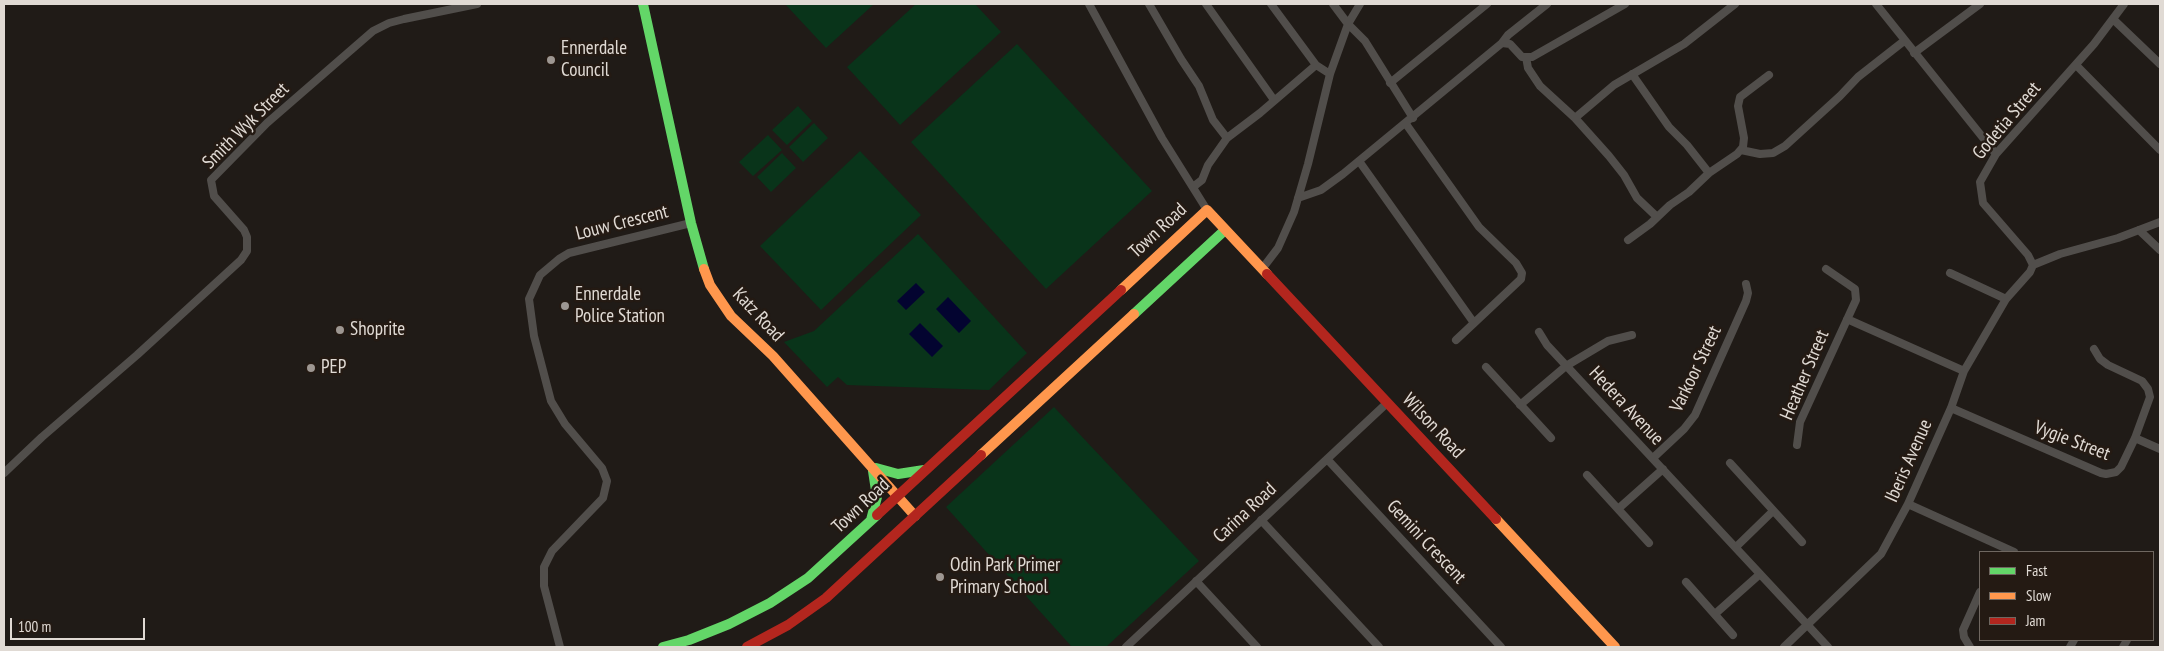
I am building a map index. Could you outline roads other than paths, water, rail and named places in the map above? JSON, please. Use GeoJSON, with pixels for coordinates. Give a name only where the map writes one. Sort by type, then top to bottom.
{"type":"FeatureCollection","features":[{"type":"Feature","properties":{"kind":"street","name":"Smith Wyk Street"},"geometry":{"type":"LineString","coordinates":[[4,473],[241,260],[247,251],[247,237],[244,230],[214,196],[211,180],[267,123],[373,31],[389,23],[404,19],[477,4]]}},
{"type":"Feature","properties":{"kind":"street","name":"Katz Road"},"geometry":{"type":"LineString","coordinates":[[644,4],[691,223],[710,284],[723,305],[745,331],[773,356],[871,464],[915,516]]}},
{"type":"Feature","properties":{"kind":"street"},"geometry":{"type":"LineString","coordinates":[[1089,4],[1158,131],[1207,210]]}},
{"type":"Feature","properties":{"kind":"street"},"geometry":{"type":"LineString","coordinates":[[1149,4],[1180,59],[1199,86],[1213,120],[1227,138]]}},
{"type":"Feature","properties":{"kind":"street"},"geometry":{"type":"LineString","coordinates":[[1206,4],[1274,100]]}},
{"type":"Feature","properties":{"kind":"street"},"geometry":{"type":"LineString","coordinates":[[1271,4],[1316,65],[1330,74]]}},
{"type":"Feature","properties":{"kind":"street"},"geometry":{"type":"LineString","coordinates":[[1334,4],[1348,24],[1365,42],[1414,118]]}},
{"type":"Feature","properties":{"kind":"street"},"geometry":{"type":"LineString","coordinates":[[1262,269],[1278,248],[1298,198],[1330,74],[1348,24],[1360,4]]}},
{"type":"Feature","properties":{"kind":"street"},"geometry":{"type":"LineString","coordinates":[[1390,82],[1487,4]]}},
{"type":"Feature","properties":{"kind":"street"},"geometry":{"type":"LineString","coordinates":[[1298,198],[1321,190],[1359,161],[1414,118],[1502,43],[1508,35],[1547,4]]}},
{"type":"Feature","properties":{"kind":"street"},"geometry":{"type":"LineString","coordinates":[[1502,43],[1510,44],[1522,57],[1532,57],[1625,4]]}},
{"type":"Feature","properties":{"kind":"street"},"geometry":{"type":"LineString","coordinates":[[1575,118],[1614,85],[1684,44],[1735,4]]}},
{"type":"Feature","properties":{"kind":"street"},"geometry":{"type":"LineString","coordinates":[[1876,4],[1996,154]]}},
{"type":"Feature","properties":{"kind":"street"},"geometry":{"type":"LineString","coordinates":[[1914,53],[1980,4]]}},
{"type":"Feature","properties":{"kind":"street","name":"Godetia Street"},"geometry":{"type":"LineString","coordinates":[[2033,265],[2028,254],[1984,203],[1980,182],[1996,154],[2076,66],[2114,20],[2124,4]]}},
{"type":"Feature","properties":{"kind":"street"},"geometry":{"type":"LineString","coordinates":[[2114,20],[2160,64]]}},
{"type":"Feature","properties":{"kind":"street"},"geometry":{"type":"LineString","coordinates":[[1741,150],[1760,154],[1773,153],[1785,146],[1858,77],[1904,41]]}},
{"type":"Feature","properties":{"kind":"street"},"geometry":{"type":"LineString","coordinates":[[1526,57],[1528,68],[1540,86],[1575,118],[1624,175],[1637,198],[1656,216]]}},
{"type":"Feature","properties":{"kind":"street"},"geometry":{"type":"LineString","coordinates":[[1193,188],[1202,180],[1208,165],[1227,138],[1316,65]]}},
{"type":"Feature","properties":{"kind":"street"},"geometry":{"type":"LineString","coordinates":[[2076,66],[2160,150]]}},
{"type":"Feature","properties":{"kind":"street"},"geometry":{"type":"LineString","coordinates":[[1632,74],[1669,127],[1709,172]]}},
{"type":"Feature","properties":{"kind":"street"},"geometry":{"type":"LineString","coordinates":[[1628,240],[1650,224],[1656,216],[1694,189],[1709,172],[1741,150],[1744,138],[1738,106],[1740,97],[1769,75]]}},
{"type":"Feature","properties":{"kind":"street"},"geometry":{"type":"LineString","coordinates":[[1406,124],[1479,227],[1516,263],[1522,273],[1521,279],[1456,340]]}},
{"type":"Feature","properties":{"kind":"street"},"geometry":{"type":"LineString","coordinates":[[1359,161],[1474,323]]}},
{"type":"Feature","properties":{"kind":"street","name":"Town Road"},"geometry":{"type":"LineString","coordinates":[[663,647],[689,640],[729,624],[770,603],[808,578],[1207,210],[1225,230]]}},
{"type":"Feature","properties":{"kind":"street"},"geometry":{"type":"LineString","coordinates":[[2033,265],[2060,254],[2160,222]]}},
{"type":"Feature","properties":{"kind":"street","name":"Louw Crescent"},"geometry":{"type":"LineString","coordinates":[[560,647],[544,586],[544,567],[552,551],[604,498],[607,481],[602,468],[565,424],[551,402],[534,336],[529,299],[540,275],[569,253],[691,223]]}},
{"type":"Feature","properties":{"kind":"street"},"geometry":{"type":"LineString","coordinates":[[747,647],[788,625],[826,598],[1225,230]]}},
{"type":"Feature","properties":{"kind":"street","name":"Wilson Road"},"geometry":{"type":"LineString","coordinates":[[1225,230],[1615,647]]}},
{"type":"Feature","properties":{"kind":"street"},"geometry":{"type":"LineString","coordinates":[[2139,230],[2160,250]]}},
{"type":"Feature","properties":{"kind":"street","name":"Iberis Avenue"},"geometry":{"type":"LineString","coordinates":[[1784,647],[1874,562],[1890,540],[1951,408],[1964,371],[2006,299],[2030,272],[2033,265]]}},
{"type":"Feature","properties":{"kind":"street","name":"Heather Street"},"geometry":{"type":"LineString","coordinates":[[1797,445],[1800,422],[1856,300],[1855,289],[1826,269]]}},
{"type":"Feature","properties":{"kind":"street"},"geometry":{"type":"LineString","coordinates":[[1950,273],[2006,299]]}},
{"type":"Feature","properties":{"kind":"street","name":"Varkoor Street"},"geometry":{"type":"LineString","coordinates":[[1653,458],[1684,429],[1695,415],[1746,301],[1748,293],[1746,284]]}},
{"type":"Feature","properties":{"kind":"street","name":"Heather Street"},"geometry":{"type":"LineString","coordinates":[[1847,319],[1964,371]]}},
{"type":"Feature","properties":{"kind":"street","name":"Hedera Avenue"},"geometry":{"type":"LineString","coordinates":[[1539,332],[1547,345],[1566,366],[1828,647]]}},
{"type":"Feature","properties":{"kind":"street"},"geometry":{"type":"LineString","coordinates":[[1566,366],[1608,341],[1632,335]]}},
{"type":"Feature","properties":{"kind":"street","name":"Vygie Street"},"geometry":{"type":"LineString","coordinates":[[1951,408],[2106,474],[2116,472],[2121,467],[2135,438],[2150,401],[2148,389],[2138,379],[2108,365],[2100,359],[2094,349]]}},
{"type":"Feature","properties":{"kind":"street","name":"Hedera Avenue"},"geometry":{"type":"LineString","coordinates":[[1520,405],[1566,366]]}},
{"type":"Feature","properties":{"kind":"street"},"geometry":{"type":"LineString","coordinates":[[1486,367],[1551,438]]}},
{"type":"Feature","properties":{"kind":"street","name":"Carina Road"},"geometry":{"type":"LineString","coordinates":[[1131,646],[1196,581],[1387,403]]}},
{"type":"Feature","properties":{"kind":"street"},"geometry":{"type":"LineString","coordinates":[[2135,438],[2160,450]]}},
{"type":"Feature","properties":{"kind":"street","name":"Gemini Crescent"},"geometry":{"type":"LineString","coordinates":[[1326,459],[1501,647]]}},
{"type":"Feature","properties":{"kind":"street"},"geometry":{"type":"LineString","coordinates":[[1730,463],[1802,542]]}},
{"type":"Feature","properties":{"kind":"street"},"geometry":{"type":"LineString","coordinates":[[871,464],[879,470],[898,474],[927,469]]}},
{"type":"Feature","properties":{"kind":"street"},"geometry":{"type":"LineString","coordinates":[[871,464],[876,480],[877,497],[871,521]]}},
{"type":"Feature","properties":{"kind":"street","name":"Hedera Avenue"},"geometry":{"type":"LineString","coordinates":[[1618,510],[1663,469]]}},
{"type":"Feature","properties":{"kind":"street"},"geometry":{"type":"LineString","coordinates":[[1587,475],[1649,543]]}},
{"type":"Feature","properties":{"kind":"street"},"geometry":{"type":"LineString","coordinates":[[1908,504],[2000,550]]}},
{"type":"Feature","properties":{"kind":"street"},"geometry":{"type":"LineString","coordinates":[[1736,547],[1773,511]]}},
{"type":"Feature","properties":{"kind":"street"},"geometry":{"type":"LineString","coordinates":[[1261,520],[1379,647]]}},
{"type":"Feature","properties":{"kind":"street"},"geometry":{"type":"LineString","coordinates":[[1714,614],[1760,574]]}},
{"type":"Feature","properties":{"kind":"street"},"geometry":{"type":"LineString","coordinates":[[1196,581],[1257,647]]}},
{"type":"Feature","properties":{"kind":"street"},"geometry":{"type":"LineString","coordinates":[[1686,582],[1733,635]]}},
{"type":"Feature","properties":{"kind":"street"},"geometry":{"type":"LineString","coordinates":[[1970,647],[1964,638],[1963,630],[1979,594]]}},
{"type":"Feature","properties":{"kind":"place","name":"Ennerdale Council"},"geometry":{"type":"Point","coordinates":[551,60]}},
{"type":"Feature","properties":{"kind":"place","name":"Ennerdale Police Station"},"geometry":{"type":"Point","coordinates":[565,306]}},
{"type":"Feature","properties":{"kind":"place","name":"Shoprite"},"geometry":{"type":"Point","coordinates":[340,330]}},
{"type":"Feature","properties":{"kind":"place","name":"PEP"},"geometry":{"type":"Point","coordinates":[311,368]}},
{"type":"Feature","properties":{"kind":"place","name":"Odin Park Primer Primary School"},"geometry":{"type":"Point","coordinates":[940,577]}}]}
